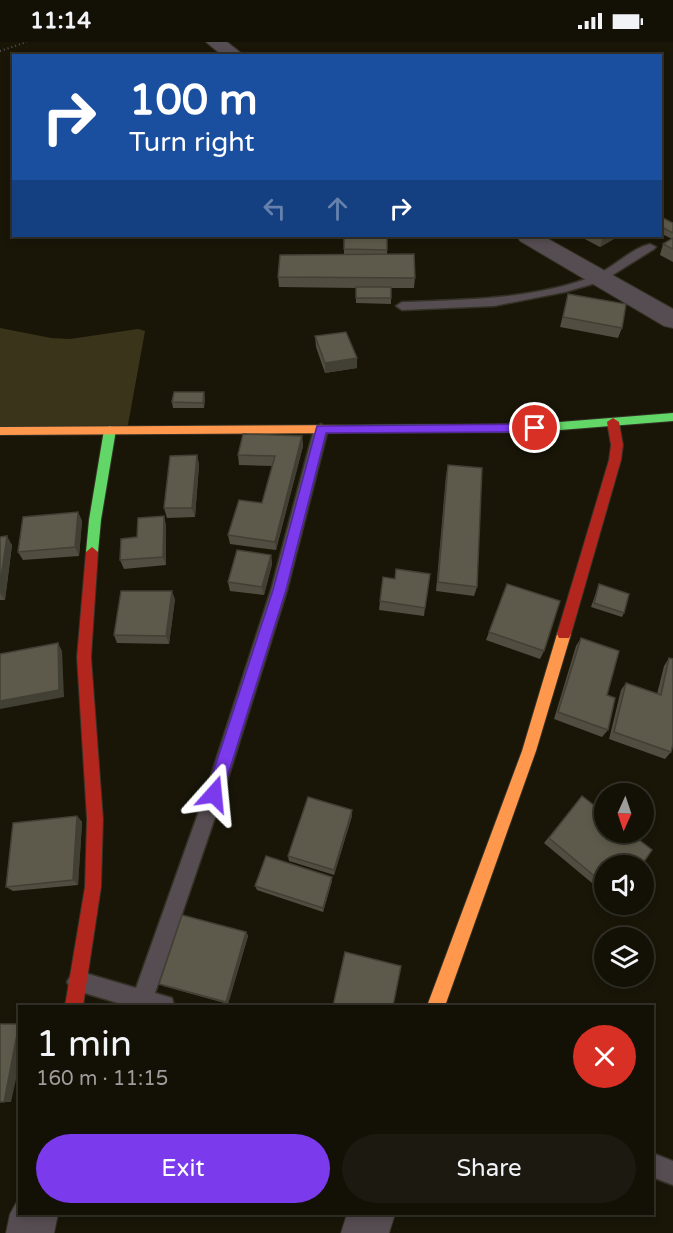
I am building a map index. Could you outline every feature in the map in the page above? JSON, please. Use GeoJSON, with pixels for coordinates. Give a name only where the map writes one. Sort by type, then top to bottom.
{"type":"FeatureCollection","features":[{"type":"Feature","properties":{"kind":"street"},"geometry":{"type":"LineString","coordinates":[[215,42],[233,54]]}},
{"type":"Feature","properties":{"kind":"street"},"geometry":{"type":"LineString","coordinates":[[530,237],[673,320]]}},
{"type":"Feature","properties":{"kind":"street"},"geometry":{"type":"LineString","coordinates":[[0,430],[535,428],[673,417]]}},
{"type":"Feature","properties":{"kind":"street"},"geometry":{"type":"LineString","coordinates":[[436,1005],[529,751],[615,460],[617,445],[613,422]]}},
{"type":"Feature","properties":{"kind":"street"},"geometry":{"type":"LineString","coordinates":[[74,1005],[93,887],[95,819],[84,657],[95,520],[110,430]]}},
{"type":"Feature","properties":{"kind":"street"},"geometry":{"type":"LineString","coordinates":[[30,1233],[34,1215]]}},
{"type":"Feature","properties":{"kind":"street"},"geometry":{"type":"LineString","coordinates":[[366,1233],[371,1215]]}},
{"type":"Feature","properties":{"kind":"lane"},"geometry":{"type":"LineString","coordinates":[[402,306],[494,302],[566,288],[599,278],[650,246]]}},
{"type":"Feature","properties":{"kind":"lane"},"geometry":{"type":"LineString","coordinates":[[142,1000],[214,794],[279,590],[321,429]]}},
{"type":"Feature","properties":{"kind":"lane"},"geometry":{"type":"LineString","coordinates":[[78,982],[160,1005]]}},
{"type":"Feature","properties":{"kind":"lane"},"geometry":{"type":"LineString","coordinates":[[654,1166],[673,1173]]}},
{"type":"Feature","properties":{"kind":"path"},"geometry":{"type":"LineString","coordinates":[[0,51],[27,42]]}},
{"type":"Feature","properties":{"kind":"shaded area"},"geometry":{"type":"Polygon","coordinates":[[[0,328],[51,338],[70,339],[138,329],[145,331],[127,430],[0,431],[0,328]]]}},
{"type":"Feature","properties":{"kind":"building"},"geometry":{"type":"Polygon","coordinates":[[[662,218],[673,223],[673,233],[662,227],[662,218]]]}},
{"type":"Feature","properties":{"kind":"building"},"geometry":{"type":"Polygon","coordinates":[[[344,237],[387,237],[387,250],[344,249],[344,237]]]}},
{"type":"Feature","properties":{"kind":"building"},"geometry":{"type":"Polygon","coordinates":[[[673,238],[673,249],[663,244],[673,238]]]}},
{"type":"Feature","properties":{"kind":"building"},"geometry":{"type":"Polygon","coordinates":[[[414,254],[415,278],[278,277],[280,255],[414,254]]]}},
{"type":"Feature","properties":{"kind":"building"},"geometry":{"type":"Polygon","coordinates":[[[356,287],[391,287],[391,298],[356,298],[356,287]]]}},
{"type":"Feature","properties":{"kind":"building"},"geometry":{"type":"Polygon","coordinates":[[[568,294],[626,304],[622,328],[563,317],[568,294]]]}},
{"type":"Feature","properties":{"kind":"building"},"geometry":{"type":"Polygon","coordinates":[[[346,332],[357,358],[325,363],[315,336],[346,332]]]}},
{"type":"Feature","properties":{"kind":"building"},"geometry":{"type":"Polygon","coordinates":[[[174,392],[204,392],[203,403],[172,402],[174,392]]]}},
{"type":"Feature","properties":{"kind":"building"},"geometry":{"type":"Polygon","coordinates":[[[243,434],[302,436],[275,542],[228,535],[239,500],[262,503],[275,456],[238,455],[243,434]]]}},
{"type":"Feature","properties":{"kind":"building"},"geometry":{"type":"Polygon","coordinates":[[[197,455],[192,508],[164,508],[170,456],[197,455]]]}},
{"type":"Feature","properties":{"kind":"building"},"geometry":{"type":"Polygon","coordinates":[[[448,465],[482,468],[477,587],[438,582],[448,465]]]}},
{"type":"Feature","properties":{"kind":"building"},"geometry":{"type":"Polygon","coordinates":[[[78,512],[75,547],[18,552],[23,517],[78,512]]]}},
{"type":"Feature","properties":{"kind":"building"},"geometry":{"type":"Polygon","coordinates":[[[164,516],[163,557],[120,560],[121,539],[137,537],[138,518],[164,516]]]}},
{"type":"Feature","properties":{"kind":"building"},"geometry":{"type":"Polygon","coordinates":[[[7,536],[0,585],[0,537],[7,536]]]}},
{"type":"Feature","properties":{"kind":"building"},"geometry":{"type":"Polygon","coordinates":[[[237,550],[271,555],[262,587],[228,582],[237,550]]]}},
{"type":"Feature","properties":{"kind":"building"},"geometry":{"type":"Polygon","coordinates":[[[396,569],[430,574],[425,608],[380,601],[383,577],[395,579],[396,569]]]}},
{"type":"Feature","properties":{"kind":"building"},"geometry":{"type":"Polygon","coordinates":[[[507,584],[560,601],[544,651],[489,632],[507,584]]]}},
{"type":"Feature","properties":{"kind":"building"},"geometry":{"type":"Polygon","coordinates":[[[599,584],[629,594],[624,613],[594,603],[599,584]]]}},
{"type":"Feature","properties":{"kind":"building"},"geometry":{"type":"Polygon","coordinates":[[[121,591],[172,591],[166,636],[114,635],[121,591]]]}},
{"type":"Feature","properties":{"kind":"building"},"geometry":{"type":"Polygon","coordinates":[[[581,638],[619,651],[607,695],[615,698],[608,730],[558,712],[581,638]]]}},
{"type":"Feature","properties":{"kind":"building"},"geometry":{"type":"Polygon","coordinates":[[[58,643],[59,690],[0,701],[0,654],[58,643]]]}},
{"type":"Feature","properties":{"kind":"building"},"geometry":{"type":"Polygon","coordinates":[[[669,658],[673,659],[673,744],[671,752],[614,732],[626,683],[661,695],[669,658]]]}},
{"type":"Feature","properties":{"kind":"building"},"geometry":{"type":"Polygon","coordinates":[[[582,796],[594,805],[594,843],[643,843],[652,850],[649,855],[594,855],[594,876],[549,838],[582,796]]]}},
{"type":"Feature","properties":{"kind":"building"},"geometry":{"type":"Polygon","coordinates":[[[308,797],[352,810],[334,870],[288,856],[308,797]]]}},
{"type":"Feature","properties":{"kind":"building"},"geometry":{"type":"Polygon","coordinates":[[[77,816],[73,880],[6,887],[13,823],[77,816]]]}},
{"type":"Feature","properties":{"kind":"building"},"geometry":{"type":"Polygon","coordinates":[[[266,856],[332,877],[323,908],[255,886],[266,856]]]}},
{"type":"Feature","properties":{"kind":"building"},"geometry":{"type":"Polygon","coordinates":[[[182,915],[246,932],[226,1002],[159,984],[182,915]]]}},
{"type":"Feature","properties":{"kind":"building"},"geometry":{"type":"Polygon","coordinates":[[[345,952],[401,966],[393,1005],[333,1005],[345,952]]]}},
{"type":"Feature","properties":{"kind":"building"},"geometry":{"type":"Polygon","coordinates":[[[0,1024],[18,1024],[4,1102],[0,1102],[0,1024]]]}},
{"type":"Feature","properties":{"kind":"traffic: fast"},"geometry":{"type":"LineString","coordinates":[[353,429],[535,428],[673,417]]}},
{"type":"Feature","properties":{"kind":"traffic: fast"},"geometry":{"type":"LineString","coordinates":[[92,552],[110,430]]}},
{"type":"Feature","properties":{"kind":"traffic: slow"},"geometry":{"type":"LineString","coordinates":[[0,431],[353,429]]}},
{"type":"Feature","properties":{"kind":"traffic: slow"},"geometry":{"type":"LineString","coordinates":[[436,1005],[529,751],[564,634]]}},
{"type":"Feature","properties":{"kind":"traffic: jam"},"geometry":{"type":"LineString","coordinates":[[564,634],[615,460],[617,445],[613,422]]}},
{"type":"Feature","properties":{"kind":"traffic: jam"},"geometry":{"type":"LineString","coordinates":[[74,1005],[93,887],[95,819],[84,657],[92,552]]}},
{"type":"Feature","properties":{"kind":"route"},"geometry":{"type":"LineString","coordinates":[[214,794],[279,590],[321,429],[535,428]]}}]}
